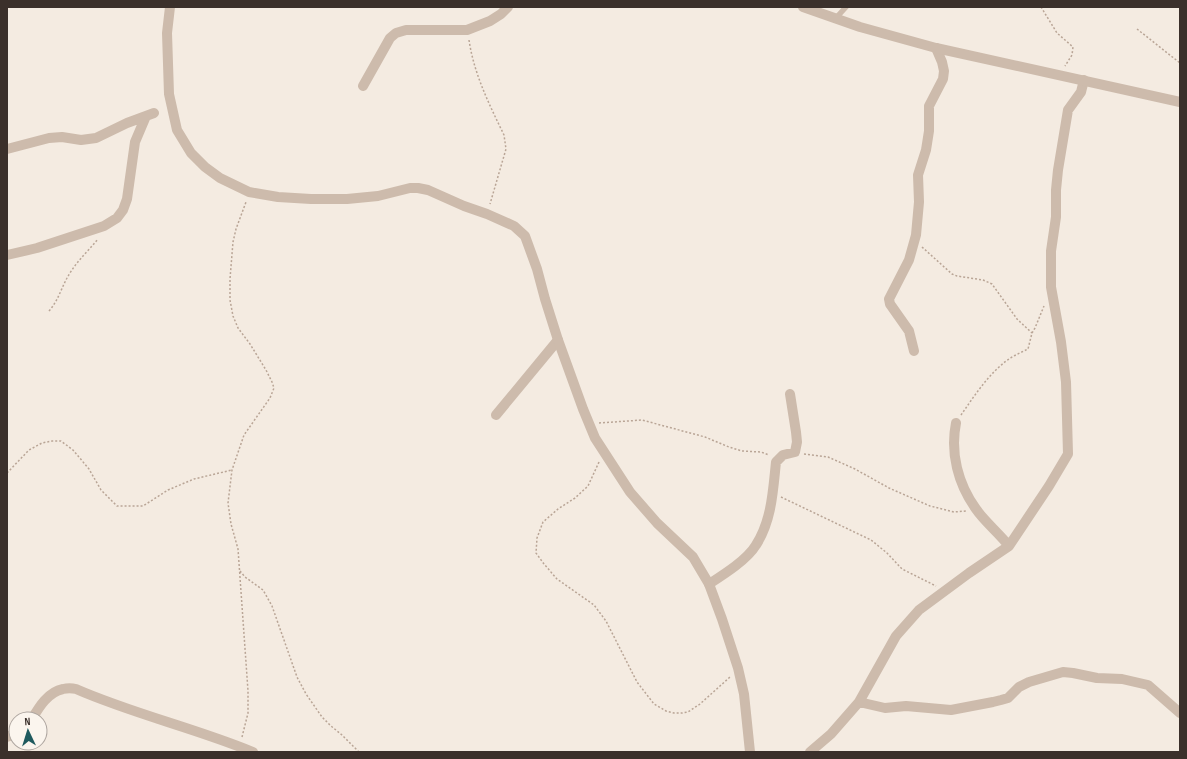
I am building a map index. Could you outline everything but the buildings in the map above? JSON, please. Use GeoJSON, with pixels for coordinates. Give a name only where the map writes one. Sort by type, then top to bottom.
{"type":"FeatureCollection","features":[{"type":"Feature","properties":{"kind":"street"},"geometry":{"type":"LineString","coordinates":[[170,7],[167,33],[169,94],[177,130],[191,153],[205,167],[220,178],[249,192],[278,197],[311,199],[347,199],[378,196],[410,188],[418,188],[428,190],[514,226],[525,236],[537,269],[558,340],[595,438],[630,492],[657,523],[693,557],[709,584],[738,668],[744,694],[750,752]]}},
{"type":"Feature","properties":{"kind":"street"},"geometry":{"type":"LineString","coordinates":[[363,86],[390,38],[396,33],[406,30],[467,30],[490,21],[501,14],[508,7]]}},
{"type":"Feature","properties":{"kind":"street"},"geometry":{"type":"LineString","coordinates":[[803,7],[860,27],[936,48],[1180,102]]}},
{"type":"Feature","properties":{"kind":"street"},"geometry":{"type":"LineString","coordinates":[[914,352],[909,331],[890,304],[889,299],[909,260],[915,240],[918,220],[918,175],[926,150],[930,106],[943,79],[944,71],[936,48]]}},
{"type":"Feature","properties":{"kind":"street"},"geometry":{"type":"LineString","coordinates":[[810,752],[830,734],[859,702],[896,636],[919,610],[1009,546],[1049,486],[1068,454],[1066,382],[1061,342],[1051,287],[1051,252],[1056,217],[1058,170],[1068,110],[1081,92],[1084,80]]}},
{"type":"Feature","properties":{"kind":"street"},"geometry":{"type":"LineString","coordinates":[[7,149],[49,138],[62,137],[88,140],[96,138],[126,123],[150,115],[135,142],[127,199],[123,210],[117,218],[104,226],[37,248],[7,255]]}},
{"type":"Feature","properties":{"kind":"street"},"geometry":{"type":"LineString","coordinates":[[496,415],[558,340]]}},
{"type":"Feature","properties":{"kind":"street"},"geometry":{"type":"LineString","coordinates":[[709,584],[728,572],[756,546],[768,518],[771,507],[776,462],[784,455],[794,452],[797,442],[790,394]]}},
{"type":"Feature","properties":{"kind":"street"},"geometry":{"type":"LineString","coordinates":[[956,424],[954,442],[955,460],[958,472],[968,496],[976,510],[1009,546]]}},
{"type":"Feature","properties":{"kind":"street"},"geometry":{"type":"LineString","coordinates":[[859,702],[885,708],[906,706],[951,710],[1008,698],[1019,687],[1029,682],[1063,672],[1097,678],[1122,679],[1148,685],[1180,713]]}},
{"type":"Feature","properties":{"kind":"street"},"geometry":{"type":"LineString","coordinates":[[37,711],[43,702],[53,692],[63,688],[76,688],[159,720],[253,752]]}},
{"type":"Feature","properties":{"kind":"lane"},"geometry":{"type":"LineString","coordinates":[[835,19],[846,7]]}},
{"type":"Feature","properties":{"kind":"path"},"geometry":{"type":"LineString","coordinates":[[1041,7],[1057,33],[1073,47],[1072,55],[1060,75]]}},
{"type":"Feature","properties":{"kind":"path"},"geometry":{"type":"LineString","coordinates":[[1137,29],[1180,63]]}},
{"type":"Feature","properties":{"kind":"path"},"geometry":{"type":"LineString","coordinates":[[467,30],[471,54],[478,80],[506,142],[506,149],[487,214]]}},
{"type":"Feature","properties":{"kind":"path"},"geometry":{"type":"LineString","coordinates":[[238,746],[244,733],[248,714],[248,690],[238,549],[231,524],[228,503],[232,470],[244,436],[270,398],[274,388],[266,370],[238,328],[233,316],[230,300],[233,242],[236,228],[249,192]]}},
{"type":"Feature","properties":{"kind":"path"},"geometry":{"type":"LineString","coordinates":[[49,311],[56,303],[62,287],[71,271],[98,239],[104,226]]}},
{"type":"Feature","properties":{"kind":"path"},"geometry":{"type":"LineString","coordinates":[[915,240],[952,274],[983,280],[992,284],[1017,319],[1032,333]]}},
{"type":"Feature","properties":{"kind":"path"},"geometry":{"type":"LineString","coordinates":[[956,424],[974,397],[996,371],[1009,359],[1028,349],[1032,333],[1044,305]]}},
{"type":"Feature","properties":{"kind":"path"},"geometry":{"type":"LineString","coordinates":[[589,424],[642,420],[705,437],[742,451],[761,452],[773,456],[776,462]]}},
{"type":"Feature","properties":{"kind":"path"},"geometry":{"type":"LineString","coordinates":[[7,473],[29,450],[42,443],[61,441],[73,450],[89,469],[101,490],[117,506],[143,506],[168,490],[194,479],[232,470]]}},
{"type":"Feature","properties":{"kind":"path"},"geometry":{"type":"LineString","coordinates":[[794,452],[828,457],[855,469],[889,488],[930,506],[954,512],[976,510]]}},
{"type":"Feature","properties":{"kind":"path"},"geometry":{"type":"LineString","coordinates":[[605,453],[588,486],[575,498],[558,509],[543,522],[537,538],[536,552],[557,579],[594,605],[606,622],[637,682],[654,704],[666,711],[682,713],[688,712],[700,704],[738,668]]}},
{"type":"Feature","properties":{"kind":"path"},"geometry":{"type":"LineString","coordinates":[[772,493],[798,504],[871,540],[887,553],[902,569],[946,590]]}},
{"type":"Feature","properties":{"kind":"path"},"geometry":{"type":"LineString","coordinates":[[240,571],[245,577],[263,590],[272,606],[297,677],[304,690],[322,717],[359,752]]}}]}
